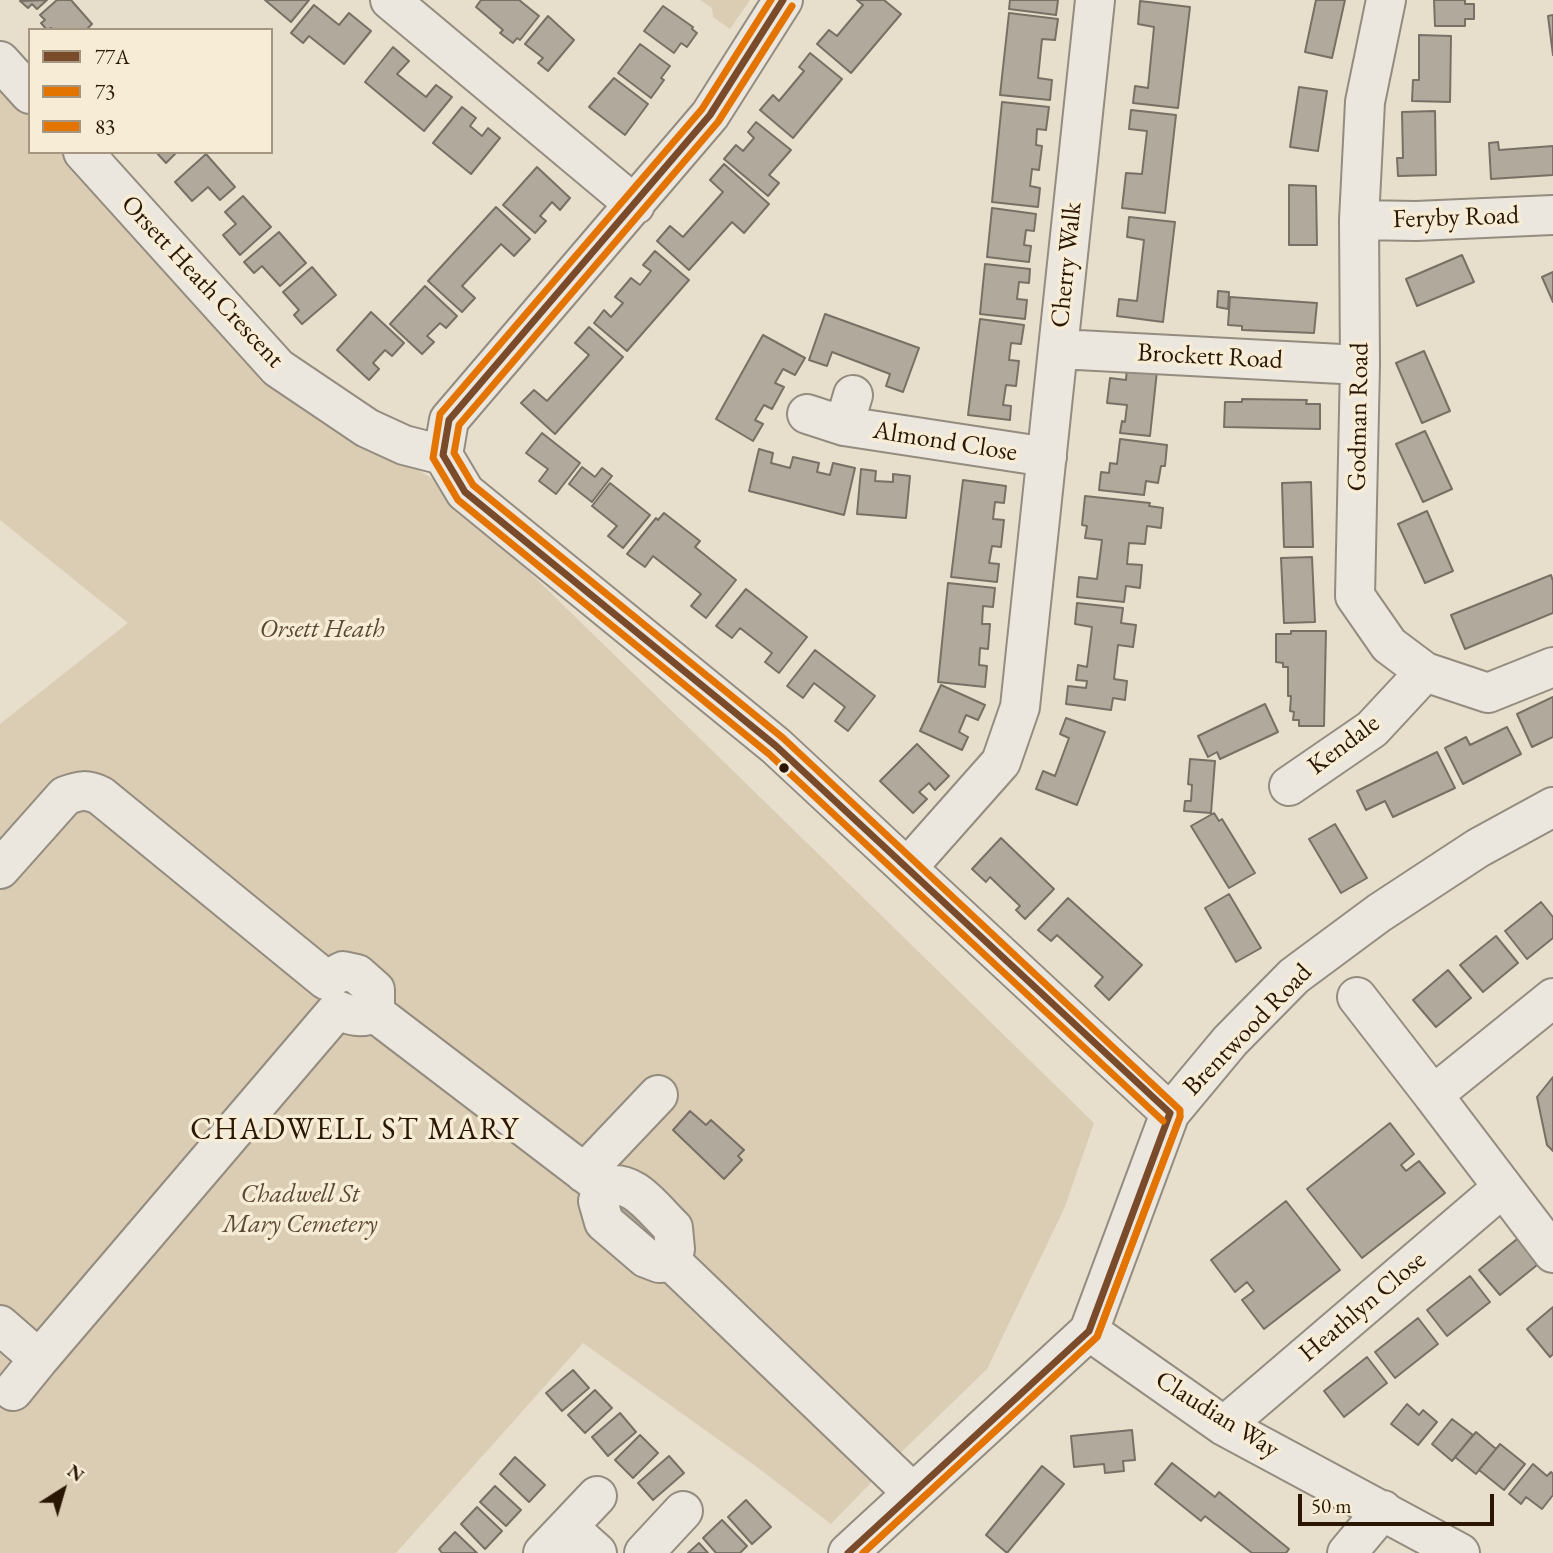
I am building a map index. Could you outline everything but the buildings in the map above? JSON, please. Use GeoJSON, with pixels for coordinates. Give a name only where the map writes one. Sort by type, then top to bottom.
{"type":"FeatureCollection","features":[{"type":"Feature","properties":{"kind":"street"},"geometry":{"type":"LineString","coordinates":[[390,0],[635,205]]}},
{"type":"Feature","properties":{"kind":"street"},"geometry":{"type":"LineString","coordinates":[[783,0],[710,115],[449,420],[443,455],[465,492],[776,746],[1170,1113]]}},
{"type":"Feature","properties":{"kind":"street","name":"Cherry Walk"},"geometry":{"type":"LineString","coordinates":[[906,868],[1001,762],[1020,707],[1095,0]]}},
{"type":"Feature","properties":{"kind":"street","name":"Godman Road"},"geometry":{"type":"LineString","coordinates":[[1386,0],[1365,102],[1359,220],[1360,365],[1355,596],[1389,645],[1425,671],[1488,693],[1553,667]]}},
{"type":"Feature","properties":{"kind":"street"},"geometry":{"type":"LineString","coordinates":[[0,61],[28,92]]}},
{"type":"Feature","properties":{"kind":"street","name":"Orsett Heath Crescent"},"geometry":{"type":"LineString","coordinates":[[85,154],[278,368],[367,428],[404,445],[443,455]]}},
{"type":"Feature","properties":{"kind":"street","name":"Feryby Road"},"geometry":{"type":"LineString","coordinates":[[1359,220],[1416,221],[1553,215]]}},
{"type":"Feature","properties":{"kind":"street","name":"Brockett Road"},"geometry":{"type":"LineString","coordinates":[[1059,349],[1360,365]]}},
{"type":"Feature","properties":{"kind":"street","name":"Almond Close"},"geometry":{"type":"LineString","coordinates":[[807,414],[849,411],[1047,457]]}},
{"type":"Feature","properties":{"kind":"street","name":"Kendale"},"geometry":{"type":"LineString","coordinates":[[1289,786],[1373,729],[1425,671]]}},
{"type":"Feature","properties":{"kind":"street"},"geometry":{"type":"LineString","coordinates":[[0,869],[65,796],[90,790],[101,796],[332,995]]}},
{"type":"Feature","properties":{"kind":"street","name":"Brentwood Road"},"geometry":{"type":"LineString","coordinates":[[848,1553],[1089,1331],[1170,1113],[1230,1041],[1293,976],[1379,913],[1467,855],[1553,807]]}},
{"type":"Feature","properties":{"kind":"street"},"geometry":{"type":"LineString","coordinates":[[13,1391],[332,995],[343,971],[357,974],[369,982],[375,990],[376,1013],[594,1180],[629,1186],[673,1228],[675,1249],[672,1262],[913,1493]]}},
{"type":"Feature","properties":{"kind":"street"},"geometry":{"type":"LineString","coordinates":[[1357,997],[1553,1253]]}},
{"type":"Feature","properties":{"kind":"street"},"geometry":{"type":"LineString","coordinates":[[1433,1096],[1553,998]]}},
{"type":"Feature","properties":{"kind":"street"},"geometry":{"type":"LineString","coordinates":[[594,1180],[658,1095]]}},
{"type":"Feature","properties":{"kind":"street","name":"Heathlyn Close"},"geometry":{"type":"LineString","coordinates":[[1224,1426],[1502,1188]]}},
{"type":"Feature","properties":{"kind":"street"},"geometry":{"type":"LineString","coordinates":[[0,1325],[39,1359]]}},
{"type":"Feature","properties":{"kind":"street","name":"Claudian Way"},"geometry":{"type":"LineString","coordinates":[[1089,1331],[1224,1426],[1460,1553]]}},
{"type":"Feature","properties":{"kind":"street"},"geometry":{"type":"LineString","coordinates":[[597,1496],[555,1540],[597,1553]]}},
{"type":"Feature","properties":{"kind":"street"},"geometry":{"type":"LineString","coordinates":[[1347,1553],[1383,1510]]}},
{"type":"Feature","properties":{"kind":"street"},"geometry":{"type":"LineString","coordinates":[[644,1553],[683,1511]]}},
{"type":"Feature","properties":{"kind":"green space"},"geometry":{"type":"Polygon","coordinates":[[[700,0],[750,0],[730,29],[713,17],[712,8],[700,0]]]}},
{"type":"Feature","properties":{"kind":"green space"},"geometry":{"type":"Polygon","coordinates":[[[0,78],[28,109],[28,154],[68,154],[267,377],[436,481],[1094,1123],[1064,1209],[987,1369],[831,1524],[757,1467],[583,1343],[396,1553],[0,1553],[0,724],[128,623],[0,520],[0,78]]]}},
{"type":"Feature","properties":{"kind":"transit line","name":"73"},"geometry":{"type":"LineString","coordinates":[[771,0],[702,109],[440,414],[433,458],[458,500],[769,754],[1163,1121]]}},
{"type":"Feature","properties":{"kind":"transit line","name":"77A"},"geometry":{"type":"LineString","coordinates":[[783,0],[710,115],[449,420],[443,455],[465,492],[776,746],[1170,1113]]}},
{"type":"Feature","properties":{"kind":"transit line","name":"83"},"geometry":{"type":"LineString","coordinates":[[792,6],[718,122],[459,425],[454,453],[473,485],[783,738],[1180,1110],[1180,1117],[1097,1337],[863,1553]]}},
{"type":"Feature","properties":{"kind":"transit line","name":"77A"},"geometry":{"type":"LineString","coordinates":[[848,1553],[1089,1331],[1170,1113]]}},
{"type":"Feature","properties":{"kind":"transit line","name":"73"},"geometry":{"type":"LineString","coordinates":[[863,1553],[1097,1337],[1180,1117]]}},
{"type":"Feature","properties":{"kind":"district","name":"CHADWELL ST MARY"},"geometry":{"type":"Point","coordinates":[355,1131]}},
{"type":"Feature","properties":{"kind":"park label","name":"Orsett Heath"},"geometry":{"type":"Point","coordinates":[322,630]}},
{"type":"Feature","properties":{"kind":"park label","name":"Chadwell St Mary Cemetery"},"geometry":{"type":"Point","coordinates":[300,1210]}}]}
